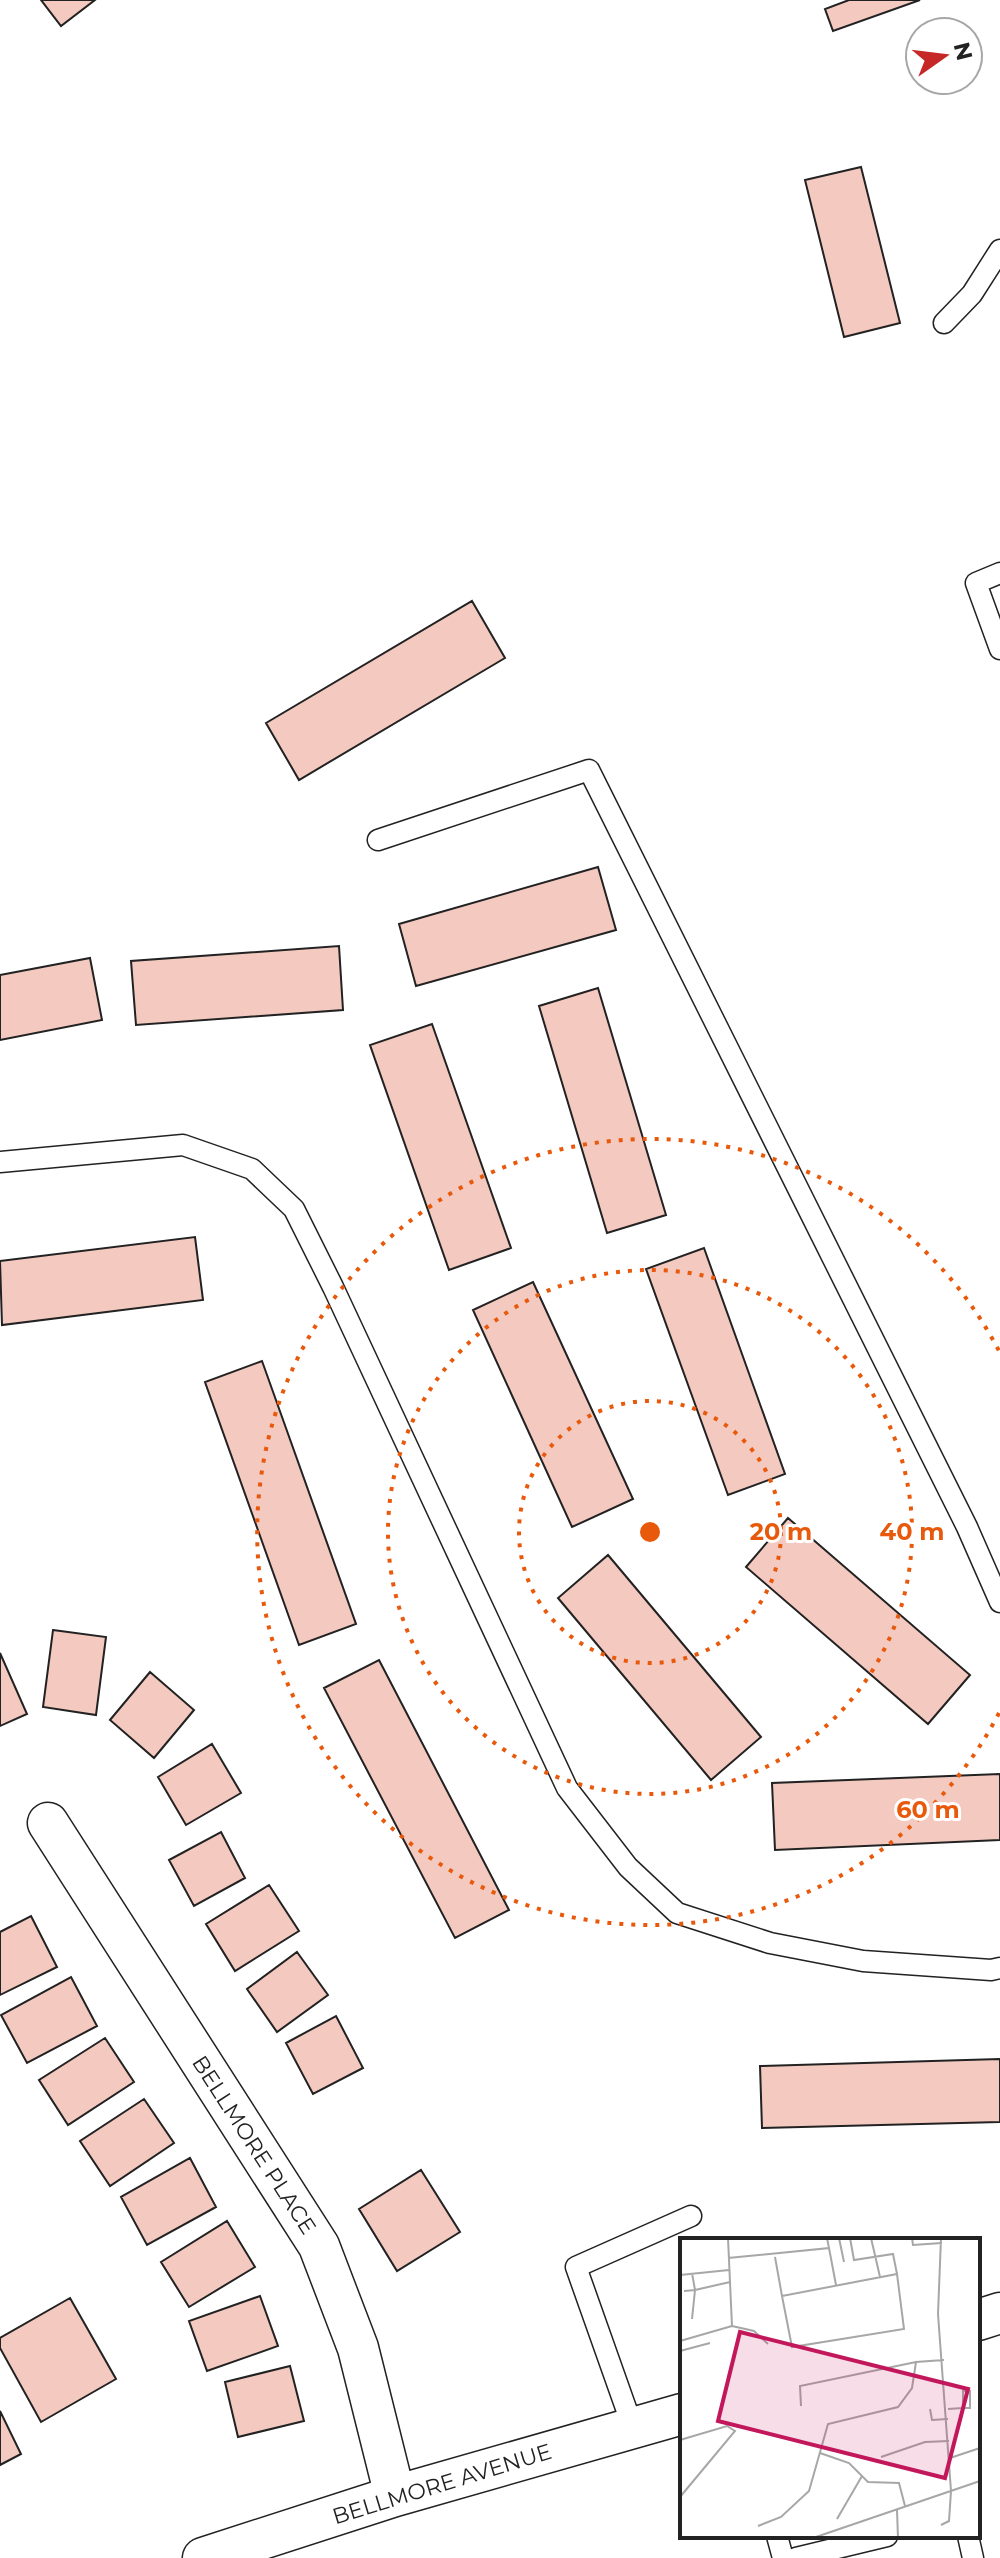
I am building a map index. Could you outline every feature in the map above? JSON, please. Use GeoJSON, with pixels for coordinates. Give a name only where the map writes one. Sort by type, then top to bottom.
{"type":"FeatureCollection","features":[{"type":"Feature","properties":{"kind":"street","name":"BELLMORE PLACE"},"geometry":{"type":"LineString","coordinates":[[48,1823],[319,2246],[358,2348],[395,2496]]}},
{"type":"Feature","properties":{"kind":"street"},"geometry":{"type":"LineString","coordinates":[[980,2319],[1000,2313]]}},
{"type":"Feature","properties":{"kind":"street","name":"BELLMORE AVENUE"},"geometry":{"type":"LineString","coordinates":[[218,2556],[395,2496],[680,2415]]}},
{"type":"Feature","properties":{"kind":"lane"},"geometry":{"type":"LineString","coordinates":[[944,323],[972,294],[1000,250]]}},
{"type":"Feature","properties":{"kind":"lane"},"geometry":{"type":"LineString","coordinates":[[1000,573],[976,583],[1000,649]]}},
{"type":"Feature","properties":{"kind":"lane"},"geometry":{"type":"LineString","coordinates":[[378,840],[589,770],[967,1527],[1000,1602]]}},
{"type":"Feature","properties":{"kind":"lane"},"geometry":{"type":"LineString","coordinates":[[0,1162],[183,1145],[252,1169],[294,1209],[567,1788],[628,1867],[677,1913],[770,1943],[863,1961],[991,1970],[1000,1968]]}},
{"type":"Feature","properties":{"kind":"lane"},"geometry":{"type":"LineString","coordinates":[[633,2428],[576,2267],[691,2216]]}},
{"type":"Feature","properties":{"kind":"lane"},"geometry":{"type":"LineString","coordinates":[[778,2538],[783,2558]]}},
{"type":"Feature","properties":{"kind":"lane"},"geometry":{"type":"LineString","coordinates":[[796,2558],[879,2538]]}},
{"type":"Feature","properties":{"kind":"lane"},"geometry":{"type":"LineString","coordinates":[[968,2538],[973,2558]]}},
{"type":"Feature","properties":{"kind":"building"},"geometry":{"type":"Polygon","coordinates":[[[41,0],[95,0],[61,26],[41,0]]]}},
{"type":"Feature","properties":{"kind":"building"},"geometry":{"type":"Polygon","coordinates":[[[849,0],[920,0],[833,31],[825,9],[849,0]]]}},
{"type":"Feature","properties":{"kind":"building"},"geometry":{"type":"Polygon","coordinates":[[[861,167],[900,323],[844,337],[805,180],[861,167]]]}},
{"type":"Feature","properties":{"kind":"building"},"geometry":{"type":"Polygon","coordinates":[[[472,601],[505,658],[299,780],[266,723],[472,601]]]}},
{"type":"Feature","properties":{"kind":"building"},"geometry":{"type":"Polygon","coordinates":[[[598,867],[616,930],[416,986],[399,924],[598,867]]]}},
{"type":"Feature","properties":{"kind":"building"},"geometry":{"type":"Polygon","coordinates":[[[339,946],[343,1010],[136,1025],[131,961],[339,946]]]}},
{"type":"Feature","properties":{"kind":"building"},"geometry":{"type":"Polygon","coordinates":[[[90,958],[102,1020],[0,1040],[0,975],[90,958]]]}},
{"type":"Feature","properties":{"kind":"building"},"geometry":{"type":"Polygon","coordinates":[[[598,988],[666,1215],[607,1233],[539,1006],[598,988]]]}},
{"type":"Feature","properties":{"kind":"building"},"geometry":{"type":"Polygon","coordinates":[[[432,1024],[511,1248],[449,1270],[370,1045],[432,1024]]]}},
{"type":"Feature","properties":{"kind":"building"},"geometry":{"type":"Polygon","coordinates":[[[195,1237],[203,1300],[2,1325],[0,1261],[195,1237]]]}},
{"type":"Feature","properties":{"kind":"building"},"geometry":{"type":"Polygon","coordinates":[[[704,1248],[785,1474],[728,1495],[646,1269],[704,1248]]]}},
{"type":"Feature","properties":{"kind":"building"},"geometry":{"type":"Polygon","coordinates":[[[533,1282],[633,1499],[572,1527],[473,1310],[533,1282]]]}},
{"type":"Feature","properties":{"kind":"building"},"geometry":{"type":"Polygon","coordinates":[[[262,1361],[356,1624],[299,1645],[205,1382],[262,1361]]]}},
{"type":"Feature","properties":{"kind":"building"},"geometry":{"type":"Polygon","coordinates":[[[788,1518],[970,1675],[928,1724],[746,1567],[788,1518]]]}},
{"type":"Feature","properties":{"kind":"building"},"geometry":{"type":"Polygon","coordinates":[[[608,1555],[761,1737],[711,1780],[558,1598],[608,1555]]]}},
{"type":"Feature","properties":{"kind":"building"},"geometry":{"type":"Polygon","coordinates":[[[53,1630],[106,1637],[96,1715],[43,1707],[53,1630]]]}},
{"type":"Feature","properties":{"kind":"building"},"geometry":{"type":"Polygon","coordinates":[[[0,1653],[27,1714],[0,1726],[0,1653]]]}},
{"type":"Feature","properties":{"kind":"building"},"geometry":{"type":"Polygon","coordinates":[[[379,1660],[509,1910],[455,1938],[324,1688],[379,1660]]]}},
{"type":"Feature","properties":{"kind":"building"},"geometry":{"type":"Polygon","coordinates":[[[150,1672],[194,1710],[154,1758],[110,1720],[150,1672]]]}},
{"type":"Feature","properties":{"kind":"building"},"geometry":{"type":"Polygon","coordinates":[[[212,1744],[241,1793],[186,1825],[158,1777],[212,1744]]]}},
{"type":"Feature","properties":{"kind":"building"},"geometry":{"type":"Polygon","coordinates":[[[1000,1774],[1000,1840],[775,1850],[772,1783],[1000,1774]]]}},
{"type":"Feature","properties":{"kind":"building"},"geometry":{"type":"Polygon","coordinates":[[[221,1832],[245,1878],[194,1906],[169,1860],[221,1832]]]}},
{"type":"Feature","properties":{"kind":"building"},"geometry":{"type":"Polygon","coordinates":[[[269,1885],[299,1931],[235,1971],[206,1924],[269,1885]]]}},
{"type":"Feature","properties":{"kind":"building"},"geometry":{"type":"Polygon","coordinates":[[[31,1916],[57,1967],[0,1995],[0,1932],[31,1916]]]}},
{"type":"Feature","properties":{"kind":"building"},"geometry":{"type":"Polygon","coordinates":[[[297,1952],[328,1995],[277,2032],[247,1989],[297,1952]]]}},
{"type":"Feature","properties":{"kind":"building"},"geometry":{"type":"Polygon","coordinates":[[[71,1977],[97,2026],[27,2063],[1,2015],[71,1977]]]}},
{"type":"Feature","properties":{"kind":"building"},"geometry":{"type":"Polygon","coordinates":[[[336,2016],[363,2068],[313,2094],[286,2043],[336,2016]]]}},
{"type":"Feature","properties":{"kind":"building"},"geometry":{"type":"Polygon","coordinates":[[[105,2038],[134,2082],[68,2125],[39,2080],[105,2038]]]}},
{"type":"Feature","properties":{"kind":"building"},"geometry":{"type":"Polygon","coordinates":[[[1000,2059],[1000,2122],[762,2128],[760,2066],[1000,2059]]]}},
{"type":"Feature","properties":{"kind":"building"},"geometry":{"type":"Polygon","coordinates":[[[144,2099],[174,2143],[110,2186],[80,2141],[144,2099]]]}},
{"type":"Feature","properties":{"kind":"building"},"geometry":{"type":"Polygon","coordinates":[[[190,2158],[216,2207],[147,2245],[121,2197],[190,2158]]]}},
{"type":"Feature","properties":{"kind":"building"},"geometry":{"type":"Polygon","coordinates":[[[421,2170],[460,2232],[397,2271],[359,2209],[421,2170]]]}},
{"type":"Feature","properties":{"kind":"building"},"geometry":{"type":"Polygon","coordinates":[[[227,2221],[255,2267],[189,2307],[161,2262],[227,2221]]]}},
{"type":"Feature","properties":{"kind":"building"},"geometry":{"type":"Polygon","coordinates":[[[260,2296],[278,2346],[207,2371],[189,2321],[260,2296]]]}},
{"type":"Feature","properties":{"kind":"building"},"geometry":{"type":"Polygon","coordinates":[[[70,2298],[116,2379],[41,2422],[0,2348],[0,2338],[70,2298]]]}},
{"type":"Feature","properties":{"kind":"building"},"geometry":{"type":"Polygon","coordinates":[[[290,2366],[304,2421],[238,2437],[225,2382],[290,2366]]]}},
{"type":"Feature","properties":{"kind":"building"},"geometry":{"type":"Polygon","coordinates":[[[0,2411],[21,2454],[0,2465],[0,2411]]]}}]}
